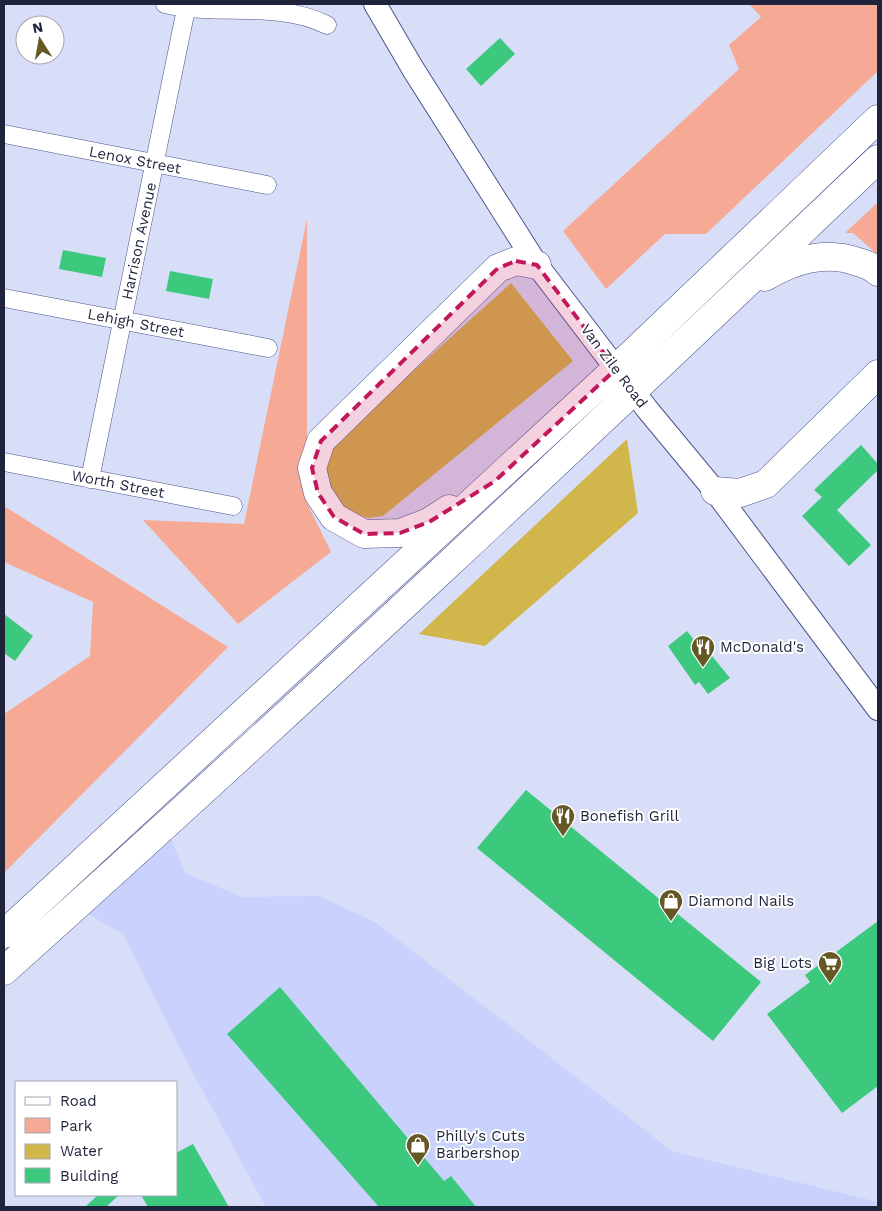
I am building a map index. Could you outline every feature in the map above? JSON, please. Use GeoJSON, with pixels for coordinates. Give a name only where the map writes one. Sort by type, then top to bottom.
{"type":"FeatureCollection","features":[{"type":"Feature","properties":{"kind":"highway"},"geometry":{"type":"LineString","coordinates":[[4,934],[616,369],[878,119]]}},
{"type":"Feature","properties":{"kind":"highway"},"geometry":{"type":"LineString","coordinates":[[4,971],[157,834],[633,392],[878,159]]}},
{"type":"Feature","properties":{"kind":"highway"},"geometry":{"type":"LineString","coordinates":[[738,293],[783,266],[825,255],[847,258],[874,268],[878,272]]}},
{"type":"Feature","properties":{"kind":"highway"},"geometry":{"type":"LineString","coordinates":[[495,481],[429,522],[400,533],[364,534],[334,517],[318,493],[312,468],[321,441],[498,268],[516,261],[537,265]]}},
{"type":"Feature","properties":{"kind":"highway"},"geometry":{"type":"LineString","coordinates":[[715,491],[740,493],[766,484],[878,374]]}},
{"type":"Feature","properties":{"kind":"street"},"geometry":{"type":"LineString","coordinates":[[165,4],[278,11],[311,17],[327,25]]}},
{"type":"Feature","properties":{"kind":"street","name":"Van Zile Road"},"geometry":{"type":"LineString","coordinates":[[380,5],[413,69],[537,265],[633,392],[715,491],[878,709]]}},
{"type":"Feature","properties":{"kind":"street","name":"Harrison Avenue"},"geometry":{"type":"LineString","coordinates":[[90,479],[187,6]]}},
{"type":"Feature","properties":{"kind":"street","name":"Lenox Street"},"geometry":{"type":"LineString","coordinates":[[4,134],[267,185]]}},
{"type":"Feature","properties":{"kind":"street","name":"Lehigh Street"},"geometry":{"type":"LineString","coordinates":[[4,298],[268,348]]}},
{"type":"Feature","properties":{"kind":"street","name":"Worth Street"},"geometry":{"type":"LineString","coordinates":[[4,462],[233,506]]}},
{"type":"Feature","properties":{"kind":"highlighted area"},"geometry":{"type":"Polygon","coordinates":[[[516,261],[537,265],[616,369],[495,481],[429,522],[400,533],[364,534],[334,517],[318,493],[312,468],[321,441],[498,268],[516,261]]]}},
{"type":"Feature","properties":{"kind":"shaded area"},"geometry":{"type":"Polygon","coordinates":[[[170,836],[185,873],[242,897],[319,896],[375,922],[672,1151],[878,1202],[878,1207],[266,1207],[180,1049],[123,934],[86,913],[170,836]]]}},
{"type":"Feature","properties":{"kind":"green space"},"geometry":{"type":"Polygon","coordinates":[[[749,4],[878,4],[878,71],[706,234],[665,234],[606,289],[563,231],[739,69],[729,45],[761,17],[749,4]]]}},
{"type":"Feature","properties":{"kind":"green space"},"geometry":{"type":"Polygon","coordinates":[[[878,202],[878,255],[853,233],[845,233],[878,202]]]}},
{"type":"Feature","properties":{"kind":"green space"},"geometry":{"type":"Polygon","coordinates":[[[307,219],[307,503],[331,552],[238,624],[143,520],[244,524],[307,219]]]}},
{"type":"Feature","properties":{"kind":"green space"},"geometry":{"type":"Polygon","coordinates":[[[4,506],[228,647],[4,873],[4,714],[90,656],[93,602],[4,562],[4,506]]]}},
{"type":"Feature","properties":{"kind":"water"},"geometry":{"type":"Polygon","coordinates":[[[511,283],[573,361],[383,516],[368,518],[344,510],[330,486],[324,464],[332,444],[511,283]]]}},
{"type":"Feature","properties":{"kind":"water"},"geometry":{"type":"Polygon","coordinates":[[[627,439],[638,513],[485,646],[419,634],[627,439]]]}},
{"type":"Feature","properties":{"kind":"building"},"geometry":{"type":"Polygon","coordinates":[[[500,38],[515,54],[481,86],[466,69],[500,38]]]}},
{"type":"Feature","properties":{"kind":"building"},"geometry":{"type":"Polygon","coordinates":[[[63,250],[106,258],[102,277],[59,269],[63,250]]]}},
{"type":"Feature","properties":{"kind":"building"},"geometry":{"type":"Polygon","coordinates":[[[170,271],[213,279],[209,299],[166,291],[170,271]]]}},
{"type":"Feature","properties":{"kind":"building"},"geometry":{"type":"Polygon","coordinates":[[[861,445],[878,464],[878,470],[837,510],[871,545],[849,566],[802,516],[822,497],[814,490],[861,445]]]}},
{"type":"Feature","properties":{"kind":"building"},"geometry":{"type":"Polygon","coordinates":[[[4,614],[33,636],[15,661],[4,653],[4,614]]]}},
{"type":"Feature","properties":{"kind":"building","name":"McDonald's"},"geometry":{"type":"Polygon","coordinates":[[[687,631],[708,658],[712,656],[730,678],[708,694],[699,682],[695,685],[668,646],[687,631]]]}},
{"type":"Feature","properties":{"kind":"building"},"geometry":{"type":"Polygon","coordinates":[[[526,790],[761,982],[713,1041],[477,848],[526,790]]]}},
{"type":"Feature","properties":{"kind":"building"},"geometry":{"type":"Polygon","coordinates":[[[878,921],[878,1086],[842,1113],[767,1014],[810,982],[805,975],[878,921]]]}},
{"type":"Feature","properties":{"kind":"building"},"geometry":{"type":"Polygon","coordinates":[[[280,987],[444,1181],[451,1176],[476,1207],[379,1207],[227,1034],[280,987]]]}},
{"type":"Feature","properties":{"kind":"building"},"geometry":{"type":"Polygon","coordinates":[[[193,1144],[229,1207],[148,1207],[142,1196],[178,1196],[178,1152],[193,1144]]]}},
{"type":"Feature","properties":{"kind":"building"},"geometry":{"type":"Polygon","coordinates":[[[97,1196],[118,1196],[106,1207],[85,1207],[97,1196]]]}},
{"type":"Feature","properties":{"kind":"place","name":"McDonald's"},"geometry":{"type":"Point","coordinates":[703,668]}},
{"type":"Feature","properties":{"kind":"place","name":"Bonefish Grill"},"geometry":{"type":"Point","coordinates":[563,837]}},
{"type":"Feature","properties":{"kind":"place","name":"Diamond Nails"},"geometry":{"type":"Point","coordinates":[671,922]}},
{"type":"Feature","properties":{"kind":"place","name":"Big Lots"},"geometry":{"type":"Point","coordinates":[830,984]}},
{"type":"Feature","properties":{"kind":"place","name":"Philly's Cuts Barbershop"},"geometry":{"type":"Point","coordinates":[418,1166]}}]}
